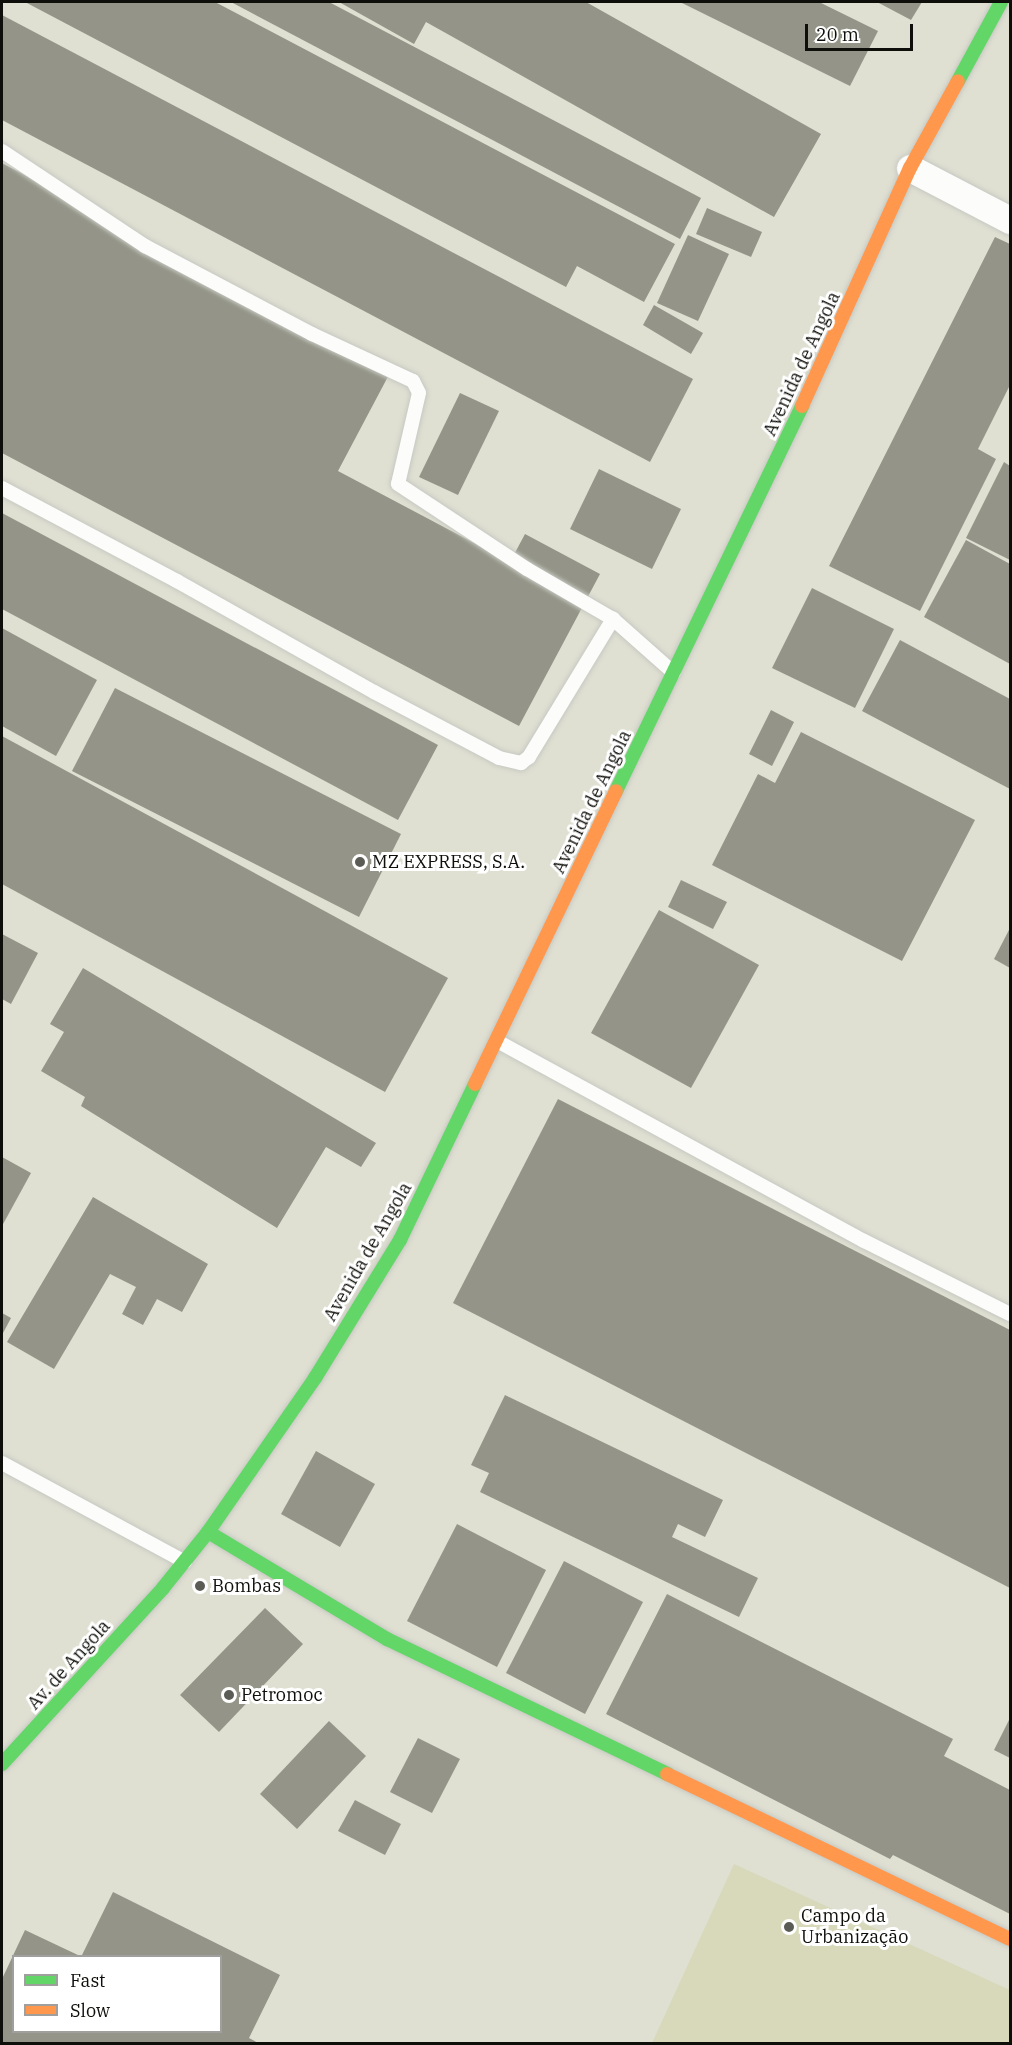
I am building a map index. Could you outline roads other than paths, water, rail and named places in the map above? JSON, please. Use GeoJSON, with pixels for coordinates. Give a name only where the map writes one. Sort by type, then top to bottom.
{"type":"FeatureCollection","features":[{"type":"Feature","properties":{"kind":"main road","name":"Avenida de Angola"},"geometry":{"type":"LineString","coordinates":[[163,1588],[208,1532],[315,1378],[400,1240],[849,308],[910,168],[1001,2]]}},
{"type":"Feature","properties":{"kind":"main road"},"geometry":{"type":"LineString","coordinates":[[208,1532],[387,1639],[1011,1939]]}},
{"type":"Feature","properties":{"kind":"main road","name":"Av. de Angola"},"geometry":{"type":"LineString","coordinates":[[2,1764],[163,1588]]}},
{"type":"Feature","properties":{"kind":"street"},"geometry":{"type":"LineString","coordinates":[[910,168],[1011,220]]}},
{"type":"Feature","properties":{"kind":"lane"},"geometry":{"type":"LineString","coordinates":[[2,151],[145,246],[312,334],[413,381],[419,393],[398,484],[527,569],[613,619],[674,673]]}},
{"type":"Feature","properties":{"kind":"lane"},"geometry":{"type":"LineString","coordinates":[[2,488],[177,581],[374,692],[499,758],[521,763],[529,756],[613,619]]}},
{"type":"Feature","properties":{"kind":"lane"},"geometry":{"type":"LineString","coordinates":[[497,1041],[864,1241],[1011,1314]]}},
{"type":"Feature","properties":{"kind":"lane"},"geometry":{"type":"LineString","coordinates":[[2,1463],[184,1562]]}},
{"type":"Feature","properties":{"kind":"place","name":"MZ EXPRESS, S.A."},"geometry":{"type":"Point","coordinates":[360,862]}},
{"type":"Feature","properties":{"kind":"place","name":"Bombas"},"geometry":{"type":"Point","coordinates":[200,1586]}},
{"type":"Feature","properties":{"kind":"place","name":"Petromoc"},"geometry":{"type":"Point","coordinates":[229,1695]}},
{"type":"Feature","properties":{"kind":"place","name":"Campo da Urbanização"},"geometry":{"type":"Point","coordinates":[789,1927]}}]}
